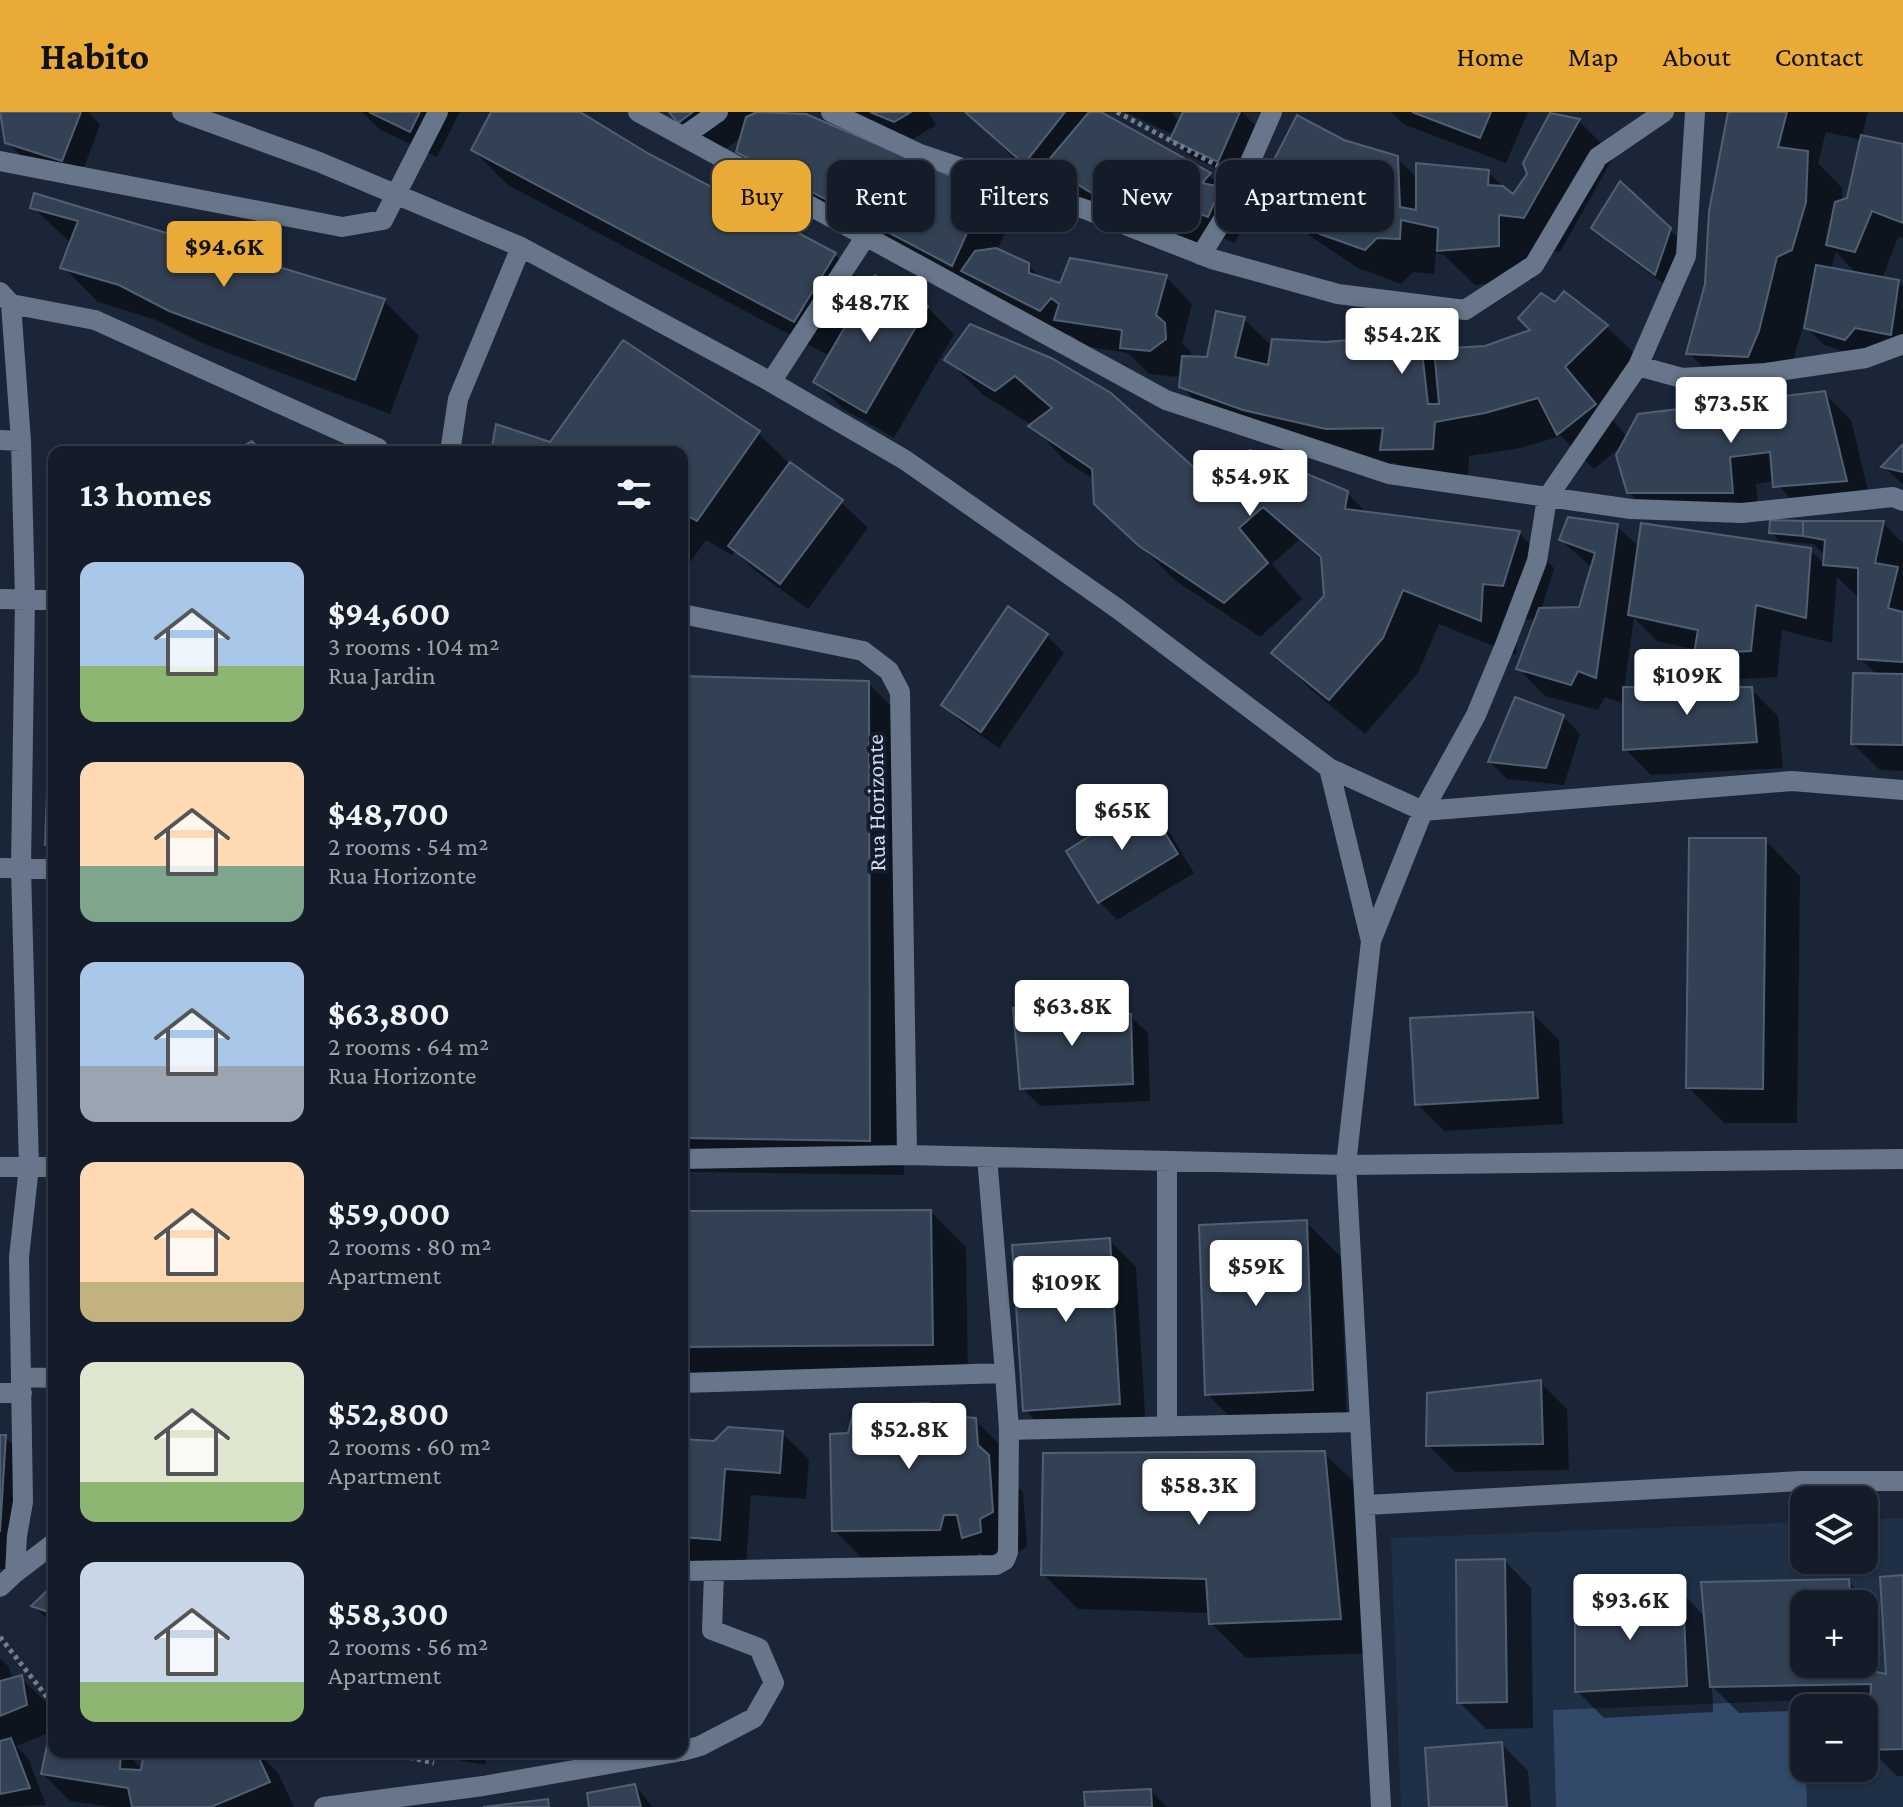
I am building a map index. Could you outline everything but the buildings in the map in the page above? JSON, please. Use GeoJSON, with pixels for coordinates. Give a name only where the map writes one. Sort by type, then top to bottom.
{"type":"FeatureCollection","features":[{"type":"Feature","properties":{"kind":"street"},"geometry":{"type":"LineString","coordinates":[[182,112],[394,192],[521,247],[771,382],[905,460],[1118,609],[1329,768],[1423,811],[1792,781],[1903,790]]}},
{"type":"Feature","properties":{"kind":"street"},"geometry":{"type":"LineString","coordinates":[[0,161],[342,227],[383,220],[394,192],[438,112]]}},
{"type":"Feature","properties":{"kind":"street"},"geometry":{"type":"LineString","coordinates":[[638,112],[1166,400],[1389,474],[1631,509],[1742,513],[1893,497],[1903,501]]}},
{"type":"Feature","properties":{"kind":"street"},"geometry":{"type":"LineString","coordinates":[[684,136],[718,112]]}},
{"type":"Feature","properties":{"kind":"street"},"geometry":{"type":"LineString","coordinates":[[831,112],[920,154],[1087,210],[1201,255],[1338,294],[1465,310],[1534,265],[1598,157],[1664,112]]}},
{"type":"Feature","properties":{"kind":"street"},"geometry":{"type":"LineString","coordinates":[[1251,160],[1272,112]]}},
{"type":"Feature","properties":{"kind":"street"},"geometry":{"type":"LineString","coordinates":[[1381,1807],[1367,1505],[1359,1422],[1346,1165],[1371,941],[1423,811],[1476,715],[1505,645],[1537,561],[1547,498],[1638,366],[1686,256],[1695,112]]}},
{"type":"Feature","properties":{"kind":"street"},"geometry":{"type":"LineString","coordinates":[[1201,255],[1216,231]]}},
{"type":"Feature","properties":{"kind":"street"},"geometry":{"type":"LineString","coordinates":[[771,382],[866,236]]}},
{"type":"Feature","properties":{"kind":"street"},"geometry":{"type":"LineString","coordinates":[[451,446],[458,399],[521,247]]}},
{"type":"Feature","properties":{"kind":"street"},"geometry":{"type":"LineString","coordinates":[[8,1580],[23,1502],[19,1257],[29,1167],[21,868],[25,599],[10,440],[6,298],[95,320],[374,446]]}},
{"type":"Feature","properties":{"kind":"street"},"geometry":{"type":"LineString","coordinates":[[1638,366],[1682,378],[1766,373],[1866,358],[1903,344]]}},
{"type":"Feature","properties":{"kind":"street"},"geometry":{"type":"LineString","coordinates":[[0,599],[48,600]]}},
{"type":"Feature","properties":{"kind":"street","name":"Rua Horizonte"},"geometry":{"type":"LineString","coordinates":[[688,615],[863,651],[889,671],[900,692],[907,1155]]}},
{"type":"Feature","properties":{"kind":"street"},"geometry":{"type":"LineString","coordinates":[[1329,768],[1371,941]]}},
{"type":"Feature","properties":{"kind":"street"},"geometry":{"type":"LineString","coordinates":[[0,868],[48,869]]}},
{"type":"Feature","properties":{"kind":"street"},"geometry":{"type":"LineString","coordinates":[[688,1159],[907,1155],[1346,1165],[1903,1159]]}},
{"type":"Feature","properties":{"kind":"street"},"geometry":{"type":"LineString","coordinates":[[688,1571],[996,1565],[1005,1560],[1008,1552],[1009,1430],[987,1157]]}},
{"type":"Feature","properties":{"kind":"street"},"geometry":{"type":"LineString","coordinates":[[1167,1161],[1167,1426]]}},
{"type":"Feature","properties":{"kind":"street"},"geometry":{"type":"LineString","coordinates":[[0,1167],[48,1167]]}},
{"type":"Feature","properties":{"kind":"street"},"geometry":{"type":"LineString","coordinates":[[688,1383],[1005,1373]]}},
{"type":"Feature","properties":{"kind":"street"},"geometry":{"type":"LineString","coordinates":[[0,1393],[48,1379]]}},
{"type":"Feature","properties":{"kind":"street"},"geometry":{"type":"LineString","coordinates":[[1009,1430],[1359,1422]]}},
{"type":"Feature","properties":{"kind":"street"},"geometry":{"type":"LineString","coordinates":[[1367,1505],[1801,1481],[1903,1481]]}},
{"type":"Feature","properties":{"kind":"street"},"geometry":{"type":"LineString","coordinates":[[8,1580],[48,1548]]}},
{"type":"Feature","properties":{"kind":"street"},"geometry":{"type":"LineString","coordinates":[[688,1749],[700,1746],[754,1718],[774,1683],[759,1648],[712,1630],[714,1573]]}},
{"type":"Feature","properties":{"kind":"street"},"geometry":{"type":"LineString","coordinates":[[324,1807],[483,1786],[651,1758]]}},
{"type":"Feature","properties":{"kind":"path"},"geometry":{"type":"LineString","coordinates":[[1117,112],[1216,165]]}},
{"type":"Feature","properties":{"kind":"path"},"geometry":{"type":"LineString","coordinates":[[0,1637],[48,1698]]}},
{"type":"Feature","properties":{"kind":"shaded area"},"geometry":{"type":"Polygon","coordinates":[[[1903,1518],[1903,1807],[1401,1807],[1391,1538],[1790,1523],[1790,1574],[1878,1574],[1878,1519],[1903,1518]]]}},
{"type":"Feature","properties":{"kind":"shaded area"},"geometry":{"type":"Polygon","coordinates":[[[1790,1701],[1790,1782],[1806,1782],[1807,1807],[1556,1807],[1553,1710],[1790,1701]]]}}]}
